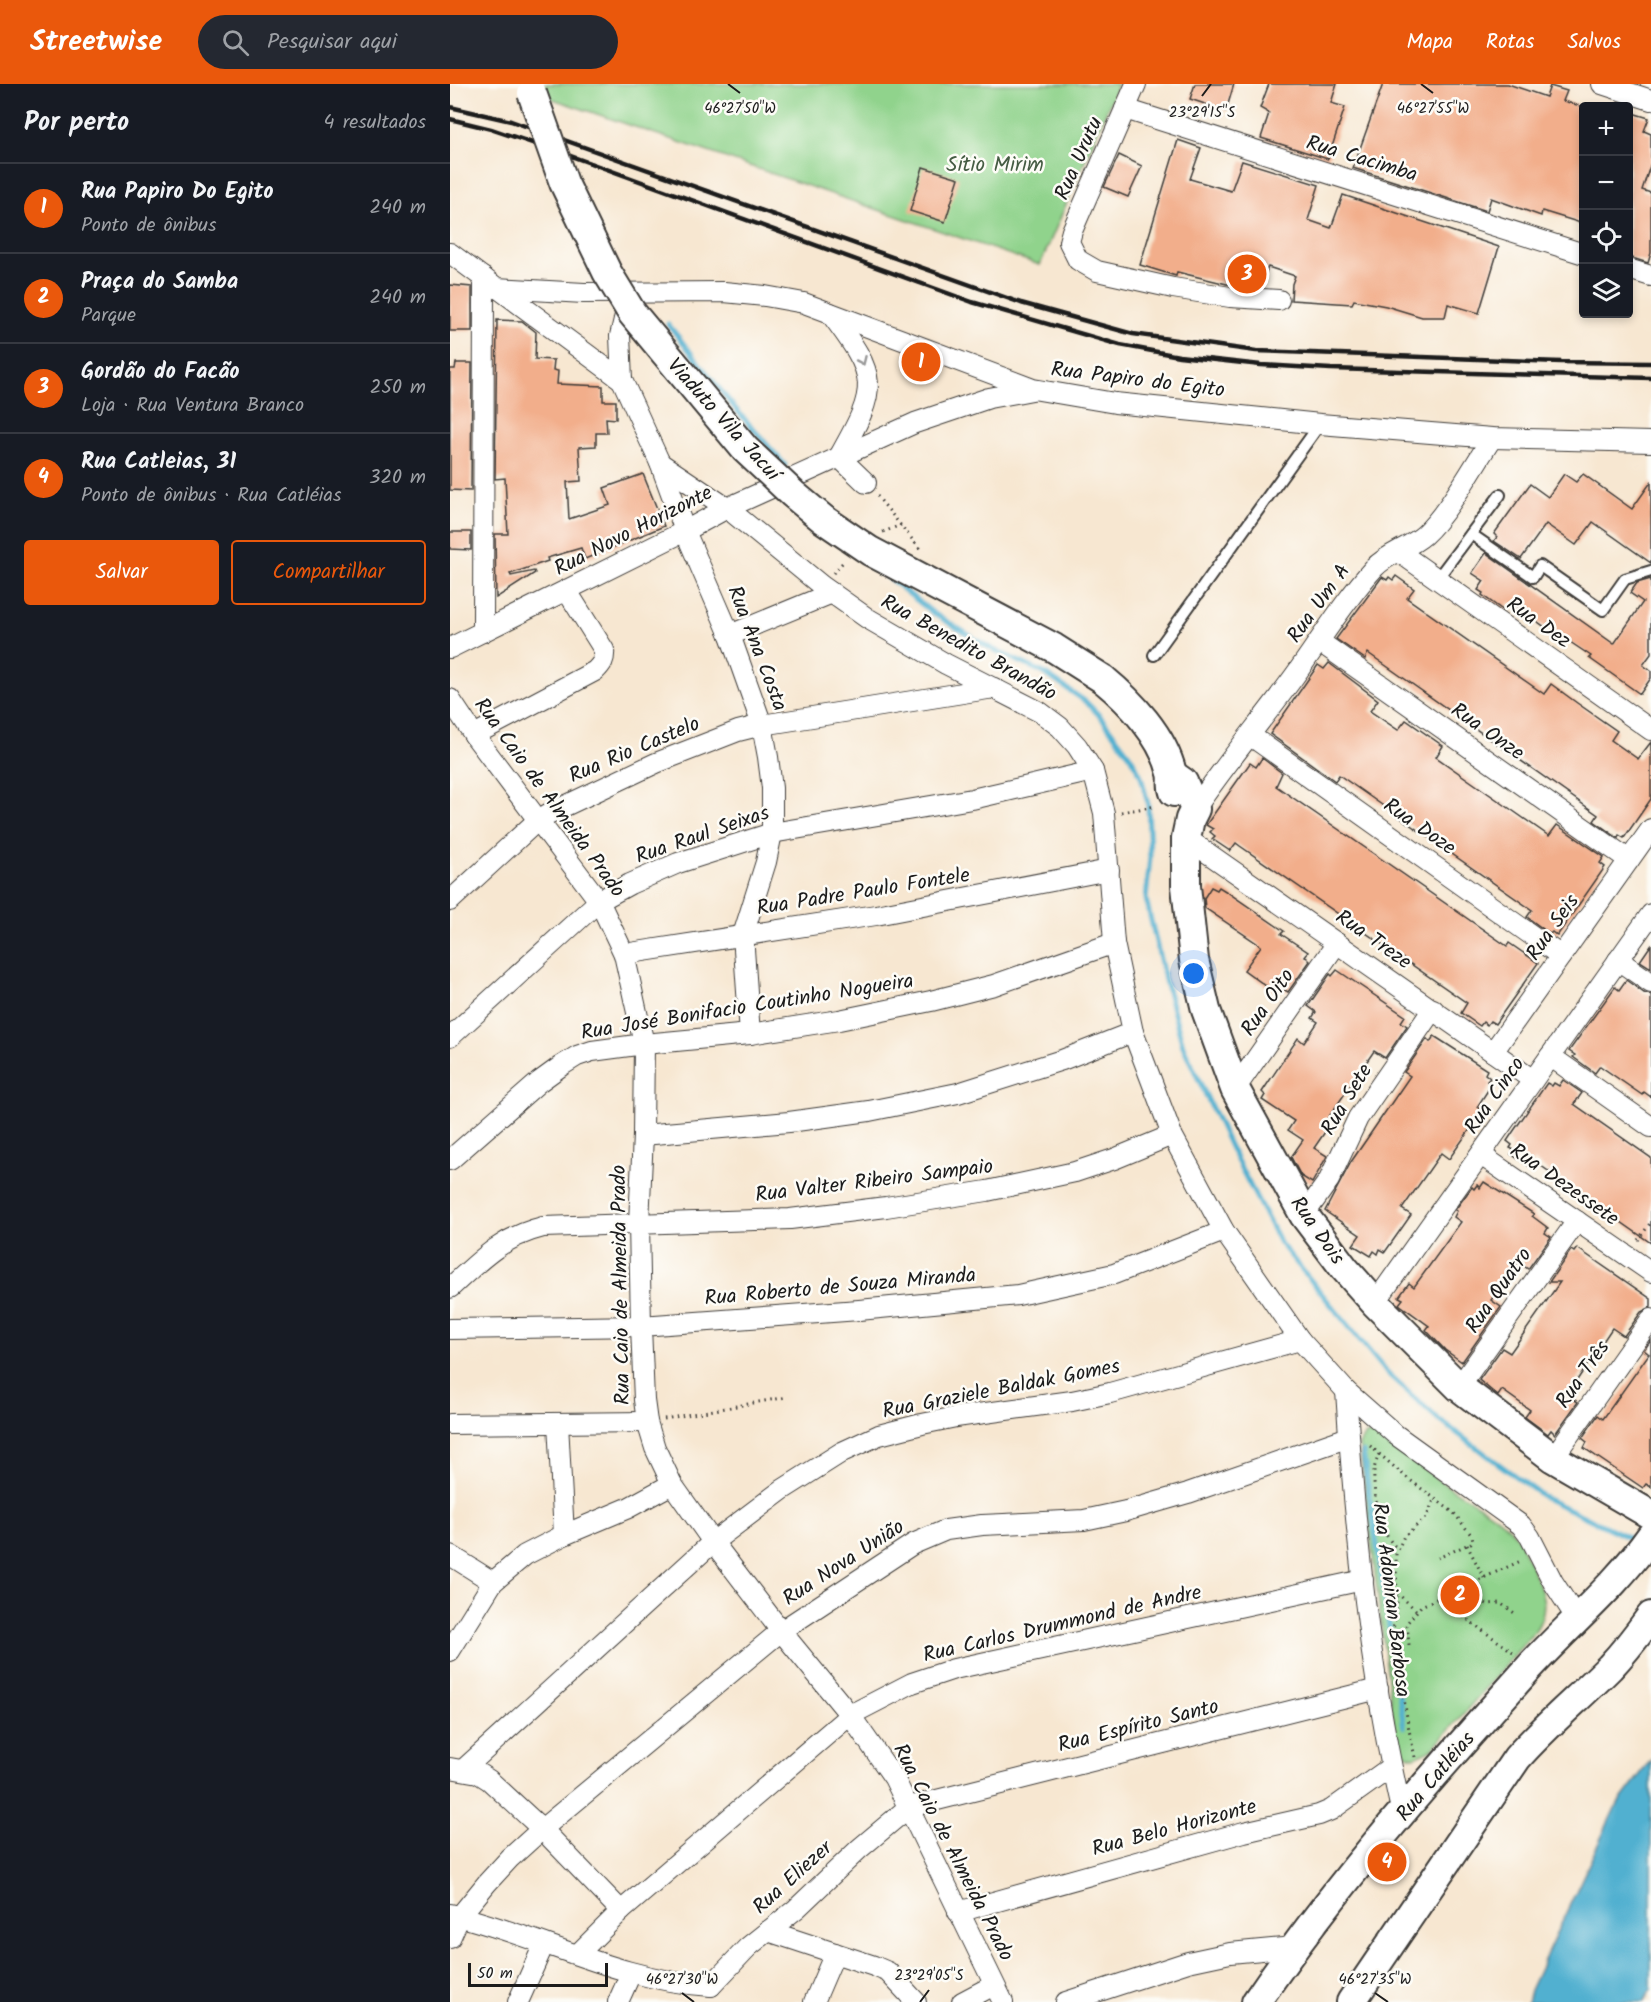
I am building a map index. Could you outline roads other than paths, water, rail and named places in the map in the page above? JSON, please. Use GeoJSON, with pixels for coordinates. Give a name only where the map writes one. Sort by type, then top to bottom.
{"type":"FeatureCollection","features":[{"type":"Feature","properties":{"kind":"street","name":"Rua Urutu"},"geometry":{"type":"LineString","coordinates":[[1136,84],[1072,231],[1069,242],[1073,252],[1085,265],[1108,273],[1184,290],[1230,297],[1279,300]]}},
{"type":"Feature","properties":{"kind":"street"},"geometry":{"type":"LineString","coordinates":[[1602,84],[1651,100]]}},
{"type":"Feature","properties":{"kind":"street","name":"Viaduto Vila Jacuí"},"geometry":{"type":"LineString","coordinates":[[530,89],[564,183],[607,272],[632,313],[745,449],[808,506],[870,551],[1054,648],[1103,679],[1127,699],[1142,716],[1156,739],[1173,775],[1172,786],[1182,811],[1190,822]]}},
{"type":"Feature","properties":{"kind":"street","name":"Rua Cacimba"},"geometry":{"type":"LineString","coordinates":[[1125,109],[1579,252]]}},
{"type":"Feature","properties":{"kind":"street"},"geometry":{"type":"LineString","coordinates":[[450,254],[622,380]]}},
{"type":"Feature","properties":{"kind":"street"},"geometry":{"type":"LineString","coordinates":[[1633,270],[1651,276]]}},
{"type":"Feature","properties":{"kind":"street"},"geometry":{"type":"LineString","coordinates":[[483,632],[491,283]]}},
{"type":"Feature","properties":{"kind":"street","name":"Rua Papiro do Egito"},"geometry":{"type":"LineString","coordinates":[[491,283],[584,293],[724,292],[804,303],[1033,390],[1115,403],[1320,424],[1492,438],[1651,442]]}},
{"type":"Feature","properties":{"kind":"street","name":"Rua Ana Costa"},"geometry":{"type":"LineString","coordinates":[[633,293],[620,336],[622,380],[660,463],[685,531],[730,635],[762,725],[772,788],[772,833],[766,862],[743,935],[750,1034]]}},
{"type":"Feature","properties":{"kind":"street"},"geometry":{"type":"LineString","coordinates":[[830,313],[862,359],[869,384],[864,410],[839,457],[866,483]]}},
{"type":"Feature","properties":{"kind":"street","name":"Rua Novo Horizonte"},"geometry":{"type":"LineString","coordinates":[[450,648],[567,591],[727,508],[915,423],[989,398],[1033,390]]}},
{"type":"Feature","properties":{"kind":"street","name":"Rua Um A"},"geometry":{"type":"LineString","coordinates":[[1190,822],[1210,786],[1251,736],[1358,587],[1384,559],[1399,552],[1436,523],[1492,438]]}},
{"type":"Feature","properties":{"kind":"street","name":"Rua Benedito Brandão"},"geometry":{"type":"LineString","coordinates":[[660,463],[727,508],[832,593],[902,640],[1040,712],[1060,727],[1077,746],[1093,771],[1104,813],[1114,943],[1133,1032],[1172,1135],[1224,1231],[1300,1340],[1346,1391],[1396,1435],[1515,1519],[1526,1530],[1553,1582],[1577,1619]]}},
{"type":"Feature","properties":{"kind":"street","name":"Rua Dez"},"geometry":{"type":"LineString","coordinates":[[1399,552],[1651,730]]}},
{"type":"Feature","properties":{"kind":"street"},"geometry":{"type":"LineString","coordinates":[[474,735],[595,670],[602,664],[605,658],[603,650],[567,591]]}},
{"type":"Feature","properties":{"kind":"street"},"geometry":{"type":"LineString","coordinates":[[730,635],[832,593]]}},
{"type":"Feature","properties":{"kind":"street","name":"Rua Onze"},"geometry":{"type":"LineString","coordinates":[[1320,642],[1629,860]]}},
{"type":"Feature","properties":{"kind":"street","name":"Rua Rio Castelo"},"geometry":{"type":"LineString","coordinates":[[450,901],[538,820],[656,763],[738,731],[762,725],[994,688]]}},
{"type":"Feature","properties":{"kind":"street","name":"Rua Caio de Almeida Prado"},"geometry":{"type":"LineString","coordinates":[[450,699],[474,735],[599,901],[624,954],[644,1044],[639,1223],[641,1326],[644,1400],[647,1422],[655,1448],[672,1484],[713,1542],[877,1751],[909,1806],[958,1912],[999,1993]]}},
{"type":"Feature","properties":{"kind":"street","name":"Rua Doze"},"geometry":{"type":"LineString","coordinates":[[1251,736],[1561,956]]}},
{"type":"Feature","properties":{"kind":"street","name":"Rua Raul Seixas"},"geometry":{"type":"LineString","coordinates":[[450,1037],[599,901],[630,884],[678,863],[772,833],[972,799],[1093,771]]}},
{"type":"Feature","properties":{"kind":"street","name":"Rua Treze"},"geometry":{"type":"LineString","coordinates":[[1190,822],[1337,943],[1533,1080]]}},
{"type":"Feature","properties":{"kind":"street","name":"Rua Dois"},"geometry":{"type":"LineString","coordinates":[[1190,822],[1186,886],[1194,960],[1206,1010],[1235,1089],[1304,1215],[1375,1304],[1459,1388],[1552,1458],[1651,1515]]}},
{"type":"Feature","properties":{"kind":"street","name":"Rua Seis"},"geometry":{"type":"LineString","coordinates":[[1493,1052],[1629,860],[1649,836]]}},
{"type":"Feature","properties":{"kind":"street","name":"Rua Padre Paulo Fontele"},"geometry":{"type":"LineString","coordinates":[[624,954],[876,915],[1109,870]]}},
{"type":"Feature","properties":{"kind":"street","name":"Rua Cinco"},"geometry":{"type":"LineString","coordinates":[[1375,1304],[1651,914]]}},
{"type":"Feature","properties":{"kind":"street","name":"Rua José Bonifacio Coutinho Nogueira"},"geometry":{"type":"LineString","coordinates":[[450,1160],[539,1082],[561,1066],[592,1051],[750,1034],[839,1020],[931,1001],[994,985],[1114,943]]}},
{"type":"Feature","properties":{"kind":"street","name":"Rua Oito"},"geometry":{"type":"LineString","coordinates":[[1235,1089],[1337,943]]}},
{"type":"Feature","properties":{"kind":"street"},"geometry":{"type":"LineString","coordinates":[[1618,960],[1651,983]]}},
{"type":"Feature","properties":{"kind":"street","name":"Rua Sete"},"geometry":{"type":"LineString","coordinates":[[1304,1215],[1329,1179],[1358,1118],[1433,1010]]}},
{"type":"Feature","properties":{"kind":"street"},"geometry":{"type":"LineString","coordinates":[[643,1135],[869,1111],[958,1093],[1062,1060],[1133,1032]]}},
{"type":"Feature","properties":{"kind":"street"},"geometry":{"type":"LineString","coordinates":[[1550,1056],[1651,1127]]}},
{"type":"Feature","properties":{"kind":"street","name":"Rua Valter Ribeiro Sampaio"},"geometry":{"type":"LineString","coordinates":[[450,1288],[484,1256],[507,1240],[522,1232],[543,1227],[790,1219],[886,1207],[987,1191],[1076,1172],[1172,1135]]}},
{"type":"Feature","properties":{"kind":"street","name":"Rua Dezessete"},"geometry":{"type":"LineString","coordinates":[[1481,1155],[1651,1272]]}},
{"type":"Feature","properties":{"kind":"street","name":"Rua Quatro"},"geometry":{"type":"LineString","coordinates":[[1459,1388],[1577,1221]]}},
{"type":"Feature","properties":{"kind":"street","name":"Rua Roberto de Souza Miranda"},"geometry":{"type":"LineString","coordinates":[[450,1329],[641,1326],[859,1310],[1018,1295],[1114,1274],[1224,1231]]}},
{"type":"Feature","properties":{"kind":"street","name":"Rua Três"},"geometry":{"type":"LineString","coordinates":[[1552,1458],[1651,1319]]}},
{"type":"Feature","properties":{"kind":"street","name":"Rua Graziele Baldak Gomes"},"geometry":{"type":"LineString","coordinates":[[457,1768],[713,1542],[782,1490],[842,1452],[879,1435],[956,1417],[1072,1401],[1110,1393],[1300,1340]]}},
{"type":"Feature","properties":{"kind":"street","name":"Rua Adoniran Barbosa"},"geometry":{"type":"LineString","coordinates":[[1346,1391],[1363,1580],[1378,1689],[1391,1767],[1402,1814]]}},
{"type":"Feature","properties":{"kind":"street"},"geometry":{"type":"LineString","coordinates":[[450,1424],[647,1422]]}},
{"type":"Feature","properties":{"kind":"street"},"geometry":{"type":"LineString","coordinates":[[558,1424],[564,1535]]}},
{"type":"Feature","properties":{"kind":"street","name":"Rua Nova União"},"geometry":{"type":"LineString","coordinates":[[450,1938],[455,1915],[510,1858],[542,1829],[781,1631],[913,1544],[946,1530],[982,1525],[1084,1520],[1126,1511],[1188,1493],[1349,1437]]}},
{"type":"Feature","properties":{"kind":"street"},"geometry":{"type":"LineString","coordinates":[[450,1651],[493,1582],[525,1555],[564,1535],[628,1508],[672,1484]]}},
{"type":"Feature","properties":{"kind":"street","name":"Rua Catléias"},"geometry":{"type":"LineString","coordinates":[[1256,2002],[1294,1947],[1402,1814],[1531,1666],[1631,1564],[1651,1536]]}},
{"type":"Feature","properties":{"kind":"street"},"geometry":{"type":"LineString","coordinates":[[450,1555],[493,1582]]}},
{"type":"Feature","properties":{"kind":"street","name":"Rua Carlos Drummond de Andre"},"geometry":{"type":"LineString","coordinates":[[578,1954],[621,1911],[850,1715],[912,1683],[954,1669],[1363,1580]]}},
{"type":"Feature","properties":{"kind":"street"},"geometry":{"type":"LineString","coordinates":[[1352,2002],[1517,1758],[1545,1727],[1609,1667],[1632,1642],[1651,1616]]}},
{"type":"Feature","properties":{"kind":"street","name":"Rua Espírito Santo"},"geometry":{"type":"LineString","coordinates":[[909,1806],[1378,1689]]}},
{"type":"Feature","properties":{"kind":"street","name":"Rua Belo Horizonte"},"geometry":{"type":"LineString","coordinates":[[958,1912],[1244,1832],[1319,1815],[1331,1810],[1391,1767]]}},
{"type":"Feature","properties":{"kind":"street"},"geometry":{"type":"LineString","coordinates":[[457,1768],[478,1773],[489,1780],[542,1829],[621,1911]]}},
{"type":"Feature","properties":{"kind":"street","name":"Rua Eliezer"},"geometry":{"type":"LineString","coordinates":[[710,1994],[731,1964],[796,1909],[859,1849],[909,1806]]}},
{"type":"Feature","properties":{"kind":"street"},"geometry":{"type":"LineString","coordinates":[[455,1915],[631,1973],[710,1994]]}},
{"type":"Feature","properties":{"kind":"street"},"geometry":{"type":"LineString","coordinates":[[768,1931],[888,1972],[916,2002]]}},
{"type":"Feature","properties":{"kind":"street"},"geometry":{"type":"LineString","coordinates":[[518,2002],[544,1944]]}},
{"type":"Feature","properties":{"kind":"street"},"geometry":{"type":"LineString","coordinates":[[1066,2002],[1188,1962],[1230,1953],[1294,1947]]}},
{"type":"Feature","properties":{"kind":"street"},"geometry":{"type":"LineString","coordinates":[[814,2002],[835,1953]]}},
{"type":"Feature","properties":{"kind":"street"},"geometry":{"type":"LineString","coordinates":[[618,2002],[631,1973]]}},
{"type":"Feature","properties":{"kind":"street"},"geometry":{"type":"LineString","coordinates":[[962,2002],[999,1993]]}},
{"type":"Feature","properties":{"kind":"lane"},"geometry":{"type":"LineString","coordinates":[[1154,655],[1320,424]]}},
{"type":"Feature","properties":{"kind":"lane"},"geometry":{"type":"LineString","coordinates":[[1437,579],[1500,495]]}},
{"type":"Feature","properties":{"kind":"lane"},"geometry":{"type":"LineString","coordinates":[[1471,534],[1533,577],[1540,566],[1603,610],[1625,579],[1651,571]]}},
{"type":"Feature","properties":{"kind":"water"},"geometry":{"type":"Polygon","coordinates":[[[1651,1760],[1651,1989],[1644,2002],[1527,2002],[1530,1990],[1616,1806],[1651,1760]]]}},
{"type":"Feature","properties":{"kind":"waterway"},"geometry":{"type":"LineString","coordinates":[[668,324],[734,407],[785,465]]}},
{"type":"Feature","properties":{"kind":"waterway"},"geometry":{"type":"LineString","coordinates":[[879,570],[933,613],[990,648],[1044,673],[1085,701],[1100,716],[1131,757],[1141,776],[1148,804],[1150,857],[1146,899],[1183,1046],[1230,1147],[1280,1243],[1388,1374],[1438,1419],[1545,1498],[1636,1541]]}},
{"type":"Feature","properties":{"kind":"waterway"},"geometry":{"type":"LineString","coordinates":[[1363,1452],[1404,1727]]}},
{"type":"Feature","properties":{"kind":"railway"},"geometry":{"type":"LineString","coordinates":[[450,107],[511,121],[1021,303],[1133,334],[1256,351],[1651,363]]}},
{"type":"Feature","properties":{"kind":"railway"},"geometry":{"type":"LineString","coordinates":[[450,119],[491,129],[568,155],[972,302],[1120,345],[1179,356],[1261,365],[1651,378]]}},
{"type":"Feature","properties":{"kind":"place","name":"Gordão do Facão"},"geometry":{"type":"Point","coordinates":[1247,274]}},
{"type":"Feature","properties":{"kind":"place","name":"Rua Papiro Do Egito"},"geometry":{"type":"Point","coordinates":[921,362]}},
{"type":"Feature","properties":{"kind":"place","name":"Praça do Samba"},"geometry":{"type":"Point","coordinates":[1460,1595]}},
{"type":"Feature","properties":{"kind":"place","name":"Rua Catleias, 31"},"geometry":{"type":"Point","coordinates":[1387,1862]}},
{"type":"Feature","properties":{"kind":"park label","name":"Sítio Mirim"},"geometry":{"type":"Point","coordinates":[995,164]}}]}
